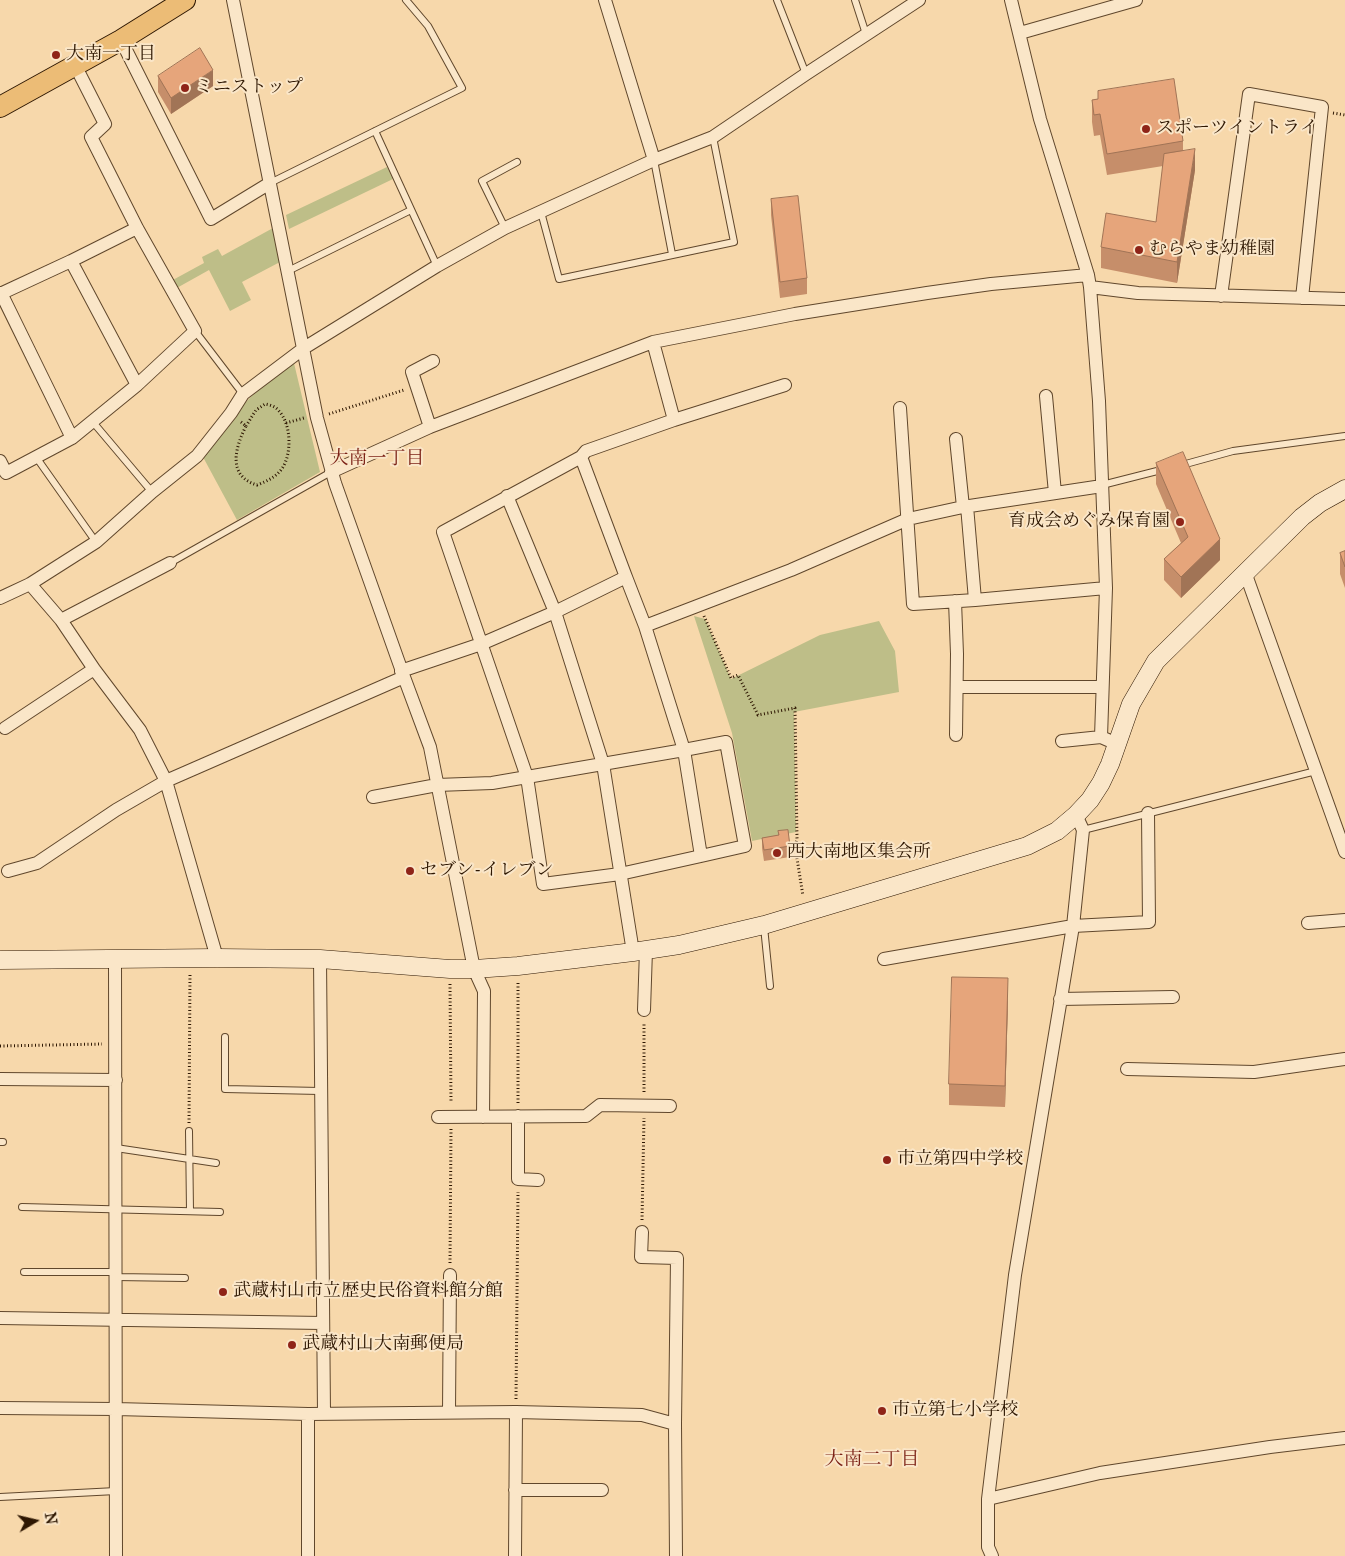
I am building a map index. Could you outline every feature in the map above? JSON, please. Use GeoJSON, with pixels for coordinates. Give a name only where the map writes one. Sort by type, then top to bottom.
{"type":"FeatureCollection","features":[{"type":"Feature","properties":{"kind":"main road"},"geometry":{"type":"LineString","coordinates":[[0,108],[121,40],[184,0]]}},
{"type":"Feature","properties":{"kind":"street"},"geometry":{"type":"LineString","coordinates":[[233,0],[318,418],[331,472],[402,674],[430,747],[474,969],[484,991],[483,1117]]}},
{"type":"Feature","properties":{"kind":"street"},"geometry":{"type":"LineString","coordinates":[[605,0],[654,160]]}},
{"type":"Feature","properties":{"kind":"street"},"geometry":{"type":"LineString","coordinates":[[0,598],[30,584],[96,542],[152,492],[197,456],[231,414],[244,394],[304,348],[437,266],[505,228],[654,160],[713,137],[920,0]]}},
{"type":"Feature","properties":{"kind":"street"},"geometry":{"type":"LineString","coordinates":[[992,1556],[988,1546],[988,1499],[1015,1276],[1073,926],[1080,822],[1090,800],[1101,783],[1109,741],[1102,688],[1106,588],[1099,401],[1089,281],[1040,119],[1012,0]]}},
{"type":"Feature","properties":{"kind":"street"},"geometry":{"type":"LineString","coordinates":[[1020,33],[1136,0]]}},
{"type":"Feature","properties":{"kind":"street"},"geometry":{"type":"LineString","coordinates":[[121,40],[211,219],[270,183]]}},
{"type":"Feature","properties":{"kind":"street"},"geometry":{"type":"LineString","coordinates":[[0,461],[6,473],[72,438],[137,385],[195,331],[137,228],[91,138],[105,124],[75,65]]}},
{"type":"Feature","properties":{"kind":"street"},"geometry":{"type":"LineString","coordinates":[[1221,296],[1249,94],[1322,106],[1302,298]]}},
{"type":"Feature","properties":{"kind":"street"},"geometry":{"type":"LineString","coordinates":[[72,438],[1,293],[137,228]]}},
{"type":"Feature","properties":{"kind":"street"},"geometry":{"type":"LineString","coordinates":[[71,261],[137,385]]}},
{"type":"Feature","properties":{"kind":"street"},"geometry":{"type":"LineString","coordinates":[[331,472],[430,427],[653,342],[795,314],[991,284],[1089,281],[1138,293],[1345,299]]}},
{"type":"Feature","properties":{"kind":"street"},"geometry":{"type":"LineString","coordinates":[[653,342],[674,420]]}},
{"type":"Feature","properties":{"kind":"street"},"geometry":{"type":"LineString","coordinates":[[430,427],[412,372],[433,362]]}},
{"type":"Feature","properties":{"kind":"street"},"geometry":{"type":"LineString","coordinates":[[373,797],[437,785],[492,783],[527,778],[726,742],[745,846],[620,874],[543,884],[527,778],[443,532],[582,457],[586,451],[674,420],[785,385]]}},
{"type":"Feature","properties":{"kind":"street"},"geometry":{"type":"LineString","coordinates":[[1046,396],[1055,493]]}},
{"type":"Feature","properties":{"kind":"street"},"geometry":{"type":"LineString","coordinates":[[900,408],[913,604],[1106,588]]}},
{"type":"Feature","properties":{"kind":"street"},"geometry":{"type":"LineString","coordinates":[[956,438],[976,600]]}},
{"type":"Feature","properties":{"kind":"street"},"geometry":{"type":"LineString","coordinates":[[582,457],[646,626],[684,750],[701,856]]}},
{"type":"Feature","properties":{"kind":"street"},"geometry":{"type":"LineString","coordinates":[[646,626],[791,570],[908,519],[965,506],[1102,486]]}},
{"type":"Feature","properties":{"kind":"street"},"geometry":{"type":"LineString","coordinates":[[1109,741],[1156,661],[1302,517],[1320,503],[1345,489]]}},
{"type":"Feature","properties":{"kind":"street"},"geometry":{"type":"LineString","coordinates":[[508,496],[555,612],[603,764],[620,874],[639,951],[644,1010]]}},
{"type":"Feature","properties":{"kind":"street"},"geometry":{"type":"LineString","coordinates":[[61,620],[170,563]]}},
{"type":"Feature","properties":{"kind":"street"},"geometry":{"type":"LineString","coordinates":[[1245,572],[1345,852]]}},
{"type":"Feature","properties":{"kind":"street"},"geometry":{"type":"LineString","coordinates":[[4,871],[37,863],[116,810],[166,781],[402,674],[481,644],[555,612],[626,577]]}},
{"type":"Feature","properties":{"kind":"street"},"geometry":{"type":"LineString","coordinates":[[30,584],[61,620],[94,669],[140,730],[166,781],[217,958]]}},
{"type":"Feature","properties":{"kind":"street"},"geometry":{"type":"LineString","coordinates":[[955,601],[956,735]]}},
{"type":"Feature","properties":{"kind":"street"},"geometry":{"type":"LineString","coordinates":[[5,728],[94,669]]}},
{"type":"Feature","properties":{"kind":"street"},"geometry":{"type":"LineString","coordinates":[[956,687],[1102,688]]}},
{"type":"Feature","properties":{"kind":"street"},"geometry":{"type":"LineString","coordinates":[[1062,741],[1109,741]]}},
{"type":"Feature","properties":{"kind":"street"},"geometry":{"type":"LineString","coordinates":[[884,959],[1073,926],[1149,922],[1148,813]]}},
{"type":"Feature","properties":{"kind":"street"},"geometry":{"type":"LineString","coordinates":[[0,960],[320,959],[474,969],[518,966],[639,951],[680,945],[764,925],[1027,846],[1056,831],[1080,822]]}},
{"type":"Feature","properties":{"kind":"street"},"geometry":{"type":"LineString","coordinates":[[1308,923],[1345,920]]}},
{"type":"Feature","properties":{"kind":"street"},"geometry":{"type":"LineString","coordinates":[[116,959],[116,1556]]}},
{"type":"Feature","properties":{"kind":"street"},"geometry":{"type":"LineString","coordinates":[[320,959],[324,1414]]}},
{"type":"Feature","properties":{"kind":"street"},"geometry":{"type":"LineString","coordinates":[[1060,999],[1173,997]]}},
{"type":"Feature","properties":{"kind":"street"},"geometry":{"type":"LineString","coordinates":[[1127,1069],[1254,1072],[1345,1059]]}},
{"type":"Feature","properties":{"kind":"street"},"geometry":{"type":"LineString","coordinates":[[0,1079],[116,1080]]}},
{"type":"Feature","properties":{"kind":"street"},"geometry":{"type":"LineString","coordinates":[[438,1116],[586,1116],[600,1105],[670,1106]]}},
{"type":"Feature","properties":{"kind":"street"},"geometry":{"type":"LineString","coordinates":[[518,1116],[518,1179],[538,1180]]}},
{"type":"Feature","properties":{"kind":"street"},"geometry":{"type":"LineString","coordinates":[[642,1232],[641,1258],[676,1258],[676,1556]]}},
{"type":"Feature","properties":{"kind":"street"},"geometry":{"type":"LineString","coordinates":[[449,1412],[450,1275]]}},
{"type":"Feature","properties":{"kind":"street"},"geometry":{"type":"LineString","coordinates":[[0,1318],[322,1323]]}},
{"type":"Feature","properties":{"kind":"street"},"geometry":{"type":"LineString","coordinates":[[0,1408],[308,1414],[516,1412],[642,1415],[675,1424]]}},
{"type":"Feature","properties":{"kind":"street"},"geometry":{"type":"LineString","coordinates":[[515,1556],[516,1412]]}},
{"type":"Feature","properties":{"kind":"street"},"geometry":{"type":"LineString","coordinates":[[308,1414],[308,1556]]}},
{"type":"Feature","properties":{"kind":"street"},"geometry":{"type":"LineString","coordinates":[[988,1499],[1100,1474],[1270,1446],[1345,1438]]}},
{"type":"Feature","properties":{"kind":"street"},"geometry":{"type":"LineString","coordinates":[[515,1490],[602,1490]]}},
{"type":"Feature","properties":{"kind":"lane"},"geometry":{"type":"LineString","coordinates":[[270,183],[462,88],[428,26],[406,0]]}},
{"type":"Feature","properties":{"kind":"lane"},"geometry":{"type":"LineString","coordinates":[[776,0],[806,74]]}},
{"type":"Feature","properties":{"kind":"lane"},"geometry":{"type":"LineString","coordinates":[[855,0],[866,35]]}},
{"type":"Feature","properties":{"kind":"lane"},"geometry":{"type":"LineString","coordinates":[[375,131],[437,266]]}},
{"type":"Feature","properties":{"kind":"lane"},"geometry":{"type":"LineString","coordinates":[[541,212],[559,278],[734,242],[713,137]]}},
{"type":"Feature","properties":{"kind":"lane"},"geometry":{"type":"LineString","coordinates":[[654,160],[672,254]]}},
{"type":"Feature","properties":{"kind":"lane"},"geometry":{"type":"LineString","coordinates":[[505,228],[482,181],[517,162]]}},
{"type":"Feature","properties":{"kind":"lane"},"geometry":{"type":"LineString","coordinates":[[288,271],[411,210]]}},
{"type":"Feature","properties":{"kind":"lane"},"geometry":{"type":"LineString","coordinates":[[195,331],[244,394]]}},
{"type":"Feature","properties":{"kind":"lane"},"geometry":{"type":"LineString","coordinates":[[92,421],[152,492]]}},
{"type":"Feature","properties":{"kind":"lane"},"geometry":{"type":"LineString","coordinates":[[1102,486],[1233,451],[1345,436]]}},
{"type":"Feature","properties":{"kind":"lane"},"geometry":{"type":"LineString","coordinates":[[36,457],[96,542]]}},
{"type":"Feature","properties":{"kind":"lane"},"geometry":{"type":"LineString","coordinates":[[170,563],[331,472]]}},
{"type":"Feature","properties":{"kind":"lane"},"geometry":{"type":"LineString","coordinates":[[1080,822],[1148,813],[1316,771]]}},
{"type":"Feature","properties":{"kind":"lane"},"geometry":{"type":"LineString","coordinates":[[764,925],[770,986]]}},
{"type":"Feature","properties":{"kind":"lane"},"geometry":{"type":"LineString","coordinates":[[225,1037],[225,1089],[320,1091]]}},
{"type":"Feature","properties":{"kind":"lane"},"geometry":{"type":"LineString","coordinates":[[189,1131],[190,1211]]}},
{"type":"Feature","properties":{"kind":"lane"},"geometry":{"type":"LineString","coordinates":[[116,1148],[216,1163]]}},
{"type":"Feature","properties":{"kind":"lane"},"geometry":{"type":"LineString","coordinates":[[22,1207],[220,1212]]}},
{"type":"Feature","properties":{"kind":"lane"},"geometry":{"type":"LineString","coordinates":[[24,1272],[185,1278]]}},
{"type":"Feature","properties":{"kind":"lane"},"geometry":{"type":"LineString","coordinates":[[0,1497],[116,1491]]}},
{"type":"Feature","properties":{"kind":"path"},"geometry":{"type":"LineString","coordinates":[[318,418],[417,386]]}},
{"type":"Feature","properties":{"kind":"path"},"geometry":{"type":"LineString","coordinates":[[265,404],[279,411],[286,423],[289,436],[288,454],[283,468],[272,479],[257,485],[247,482],[237,468],[236,452],[246,426],[256,410],[265,404]]}},
{"type":"Feature","properties":{"kind":"path"},"geometry":{"type":"LineString","coordinates":[[231,414],[246,426]]}},
{"type":"Feature","properties":{"kind":"path"},"geometry":{"type":"LineString","coordinates":[[699,605],[732,678],[738,675],[758,715],[795,708],[797,839],[795,846],[806,912]]}},
{"type":"Feature","properties":{"kind":"path"},"geometry":{"type":"LineString","coordinates":[[189,1131],[190,958]]}},
{"type":"Feature","properties":{"kind":"path"},"geometry":{"type":"LineString","coordinates":[[518,966],[518,1116]]}},
{"type":"Feature","properties":{"kind":"path"},"geometry":{"type":"LineString","coordinates":[[0,1046],[116,1044]]}},
{"type":"Feature","properties":{"kind":"path"},"geometry":{"type":"LineString","coordinates":[[516,1412],[518,1179]]}},
{"type":"Feature","properties":{"kind":"green space"},"geometry":{"type":"Polygon","coordinates":[[[387,167],[393,179],[289,229],[286,215],[387,167]]]}},
{"type":"Feature","properties":{"kind":"green space"},"geometry":{"type":"Polygon","coordinates":[[[273,228],[280,262],[242,282],[251,300],[230,311],[209,270],[175,289],[171,281],[204,263],[202,257],[218,249],[222,256],[273,228]]]}},
{"type":"Feature","properties":{"kind":"green space"},"geometry":{"type":"Polygon","coordinates":[[[293,359],[320,472],[237,520],[203,457],[243,405],[273,374],[293,359]]]}},
{"type":"Feature","properties":{"kind":"green space"},"geometry":{"type":"Polygon","coordinates":[[[694,616],[705,619],[731,679],[820,635],[879,621],[895,651],[899,692],[794,712],[796,832],[752,841],[732,733],[694,616]]]}},
{"type":"Feature","properties":{"kind":"building"},"geometry":{"type":"Polygon","coordinates":[[[200,48],[213,70],[171,98],[158,76],[200,48]]]}},
{"type":"Feature","properties":{"kind":"building"},"geometry":{"type":"Polygon","coordinates":[[[1174,79],[1183,141],[1107,154],[1100,114],[1094,115],[1092,100],[1098,99],[1098,91],[1174,79]]]}},
{"type":"Feature","properties":{"kind":"building"},"geometry":{"type":"Polygon","coordinates":[[[1195,149],[1177,262],[1101,247],[1106,213],[1156,222],[1164,154],[1195,149]]]}},
{"type":"Feature","properties":{"kind":"building"},"geometry":{"type":"Polygon","coordinates":[[[798,196],[807,278],[780,282],[771,199],[798,196]]]}},
{"type":"Feature","properties":{"kind":"building"},"geometry":{"type":"Polygon","coordinates":[[[1183,452],[1220,539],[1181,577],[1164,559],[1188,537],[1156,463],[1183,452]]]}},
{"type":"Feature","properties":{"kind":"building"},"geometry":{"type":"Polygon","coordinates":[[[1345,551],[1345,567],[1340,553],[1345,551]]]}},
{"type":"Feature","properties":{"kind":"building"},"geometry":{"type":"Polygon","coordinates":[[[788,830],[790,846],[764,850],[762,838],[779,835],[778,831],[788,830]]]}},
{"type":"Feature","properties":{"kind":"building"},"geometry":{"type":"Polygon","coordinates":[[[952,977],[1008,978],[1005,1086],[949,1084],[952,977]]]}},
{"type":"Feature","properties":{"kind":"place","name":"大南一丁目"},"geometry":{"type":"Point","coordinates":[56,55]}},
{"type":"Feature","properties":{"kind":"place","name":"ミニストップ"},"geometry":{"type":"Point","coordinates":[185,88]}},
{"type":"Feature","properties":{"kind":"place","name":"スポーツイントライ"},"geometry":{"type":"Point","coordinates":[1146,129]}},
{"type":"Feature","properties":{"kind":"place","name":"むらやま幼稚園"},"geometry":{"type":"Point","coordinates":[1139,250]}},
{"type":"Feature","properties":{"kind":"place","name":"育成会めぐみ保育園"},"geometry":{"type":"Point","coordinates":[1180,522]}},
{"type":"Feature","properties":{"kind":"place","name":"西大南地区集会所"},"geometry":{"type":"Point","coordinates":[777,853]}},
{"type":"Feature","properties":{"kind":"place","name":"セブン-イレブン"},"geometry":{"type":"Point","coordinates":[410,871]}},
{"type":"Feature","properties":{"kind":"place","name":"市立第四中学校"},"geometry":{"type":"Point","coordinates":[887,1160]}},
{"type":"Feature","properties":{"kind":"place","name":"武蔵村山市立歴史民俗資料館分館"},"geometry":{"type":"Point","coordinates":[223,1292]}},
{"type":"Feature","properties":{"kind":"place","name":"武蔵村山大南郵便局"},"geometry":{"type":"Point","coordinates":[292,1345]}},
{"type":"Feature","properties":{"kind":"place","name":"市立第七小学校"},"geometry":{"type":"Point","coordinates":[882,1411]}},
{"type":"Feature","properties":{"kind":"district","name":"大南一丁目"},"geometry":{"type":"Point","coordinates":[377,459]}},
{"type":"Feature","properties":{"kind":"district","name":"大南二丁目"},"geometry":{"type":"Point","coordinates":[872,1460]}}]}
